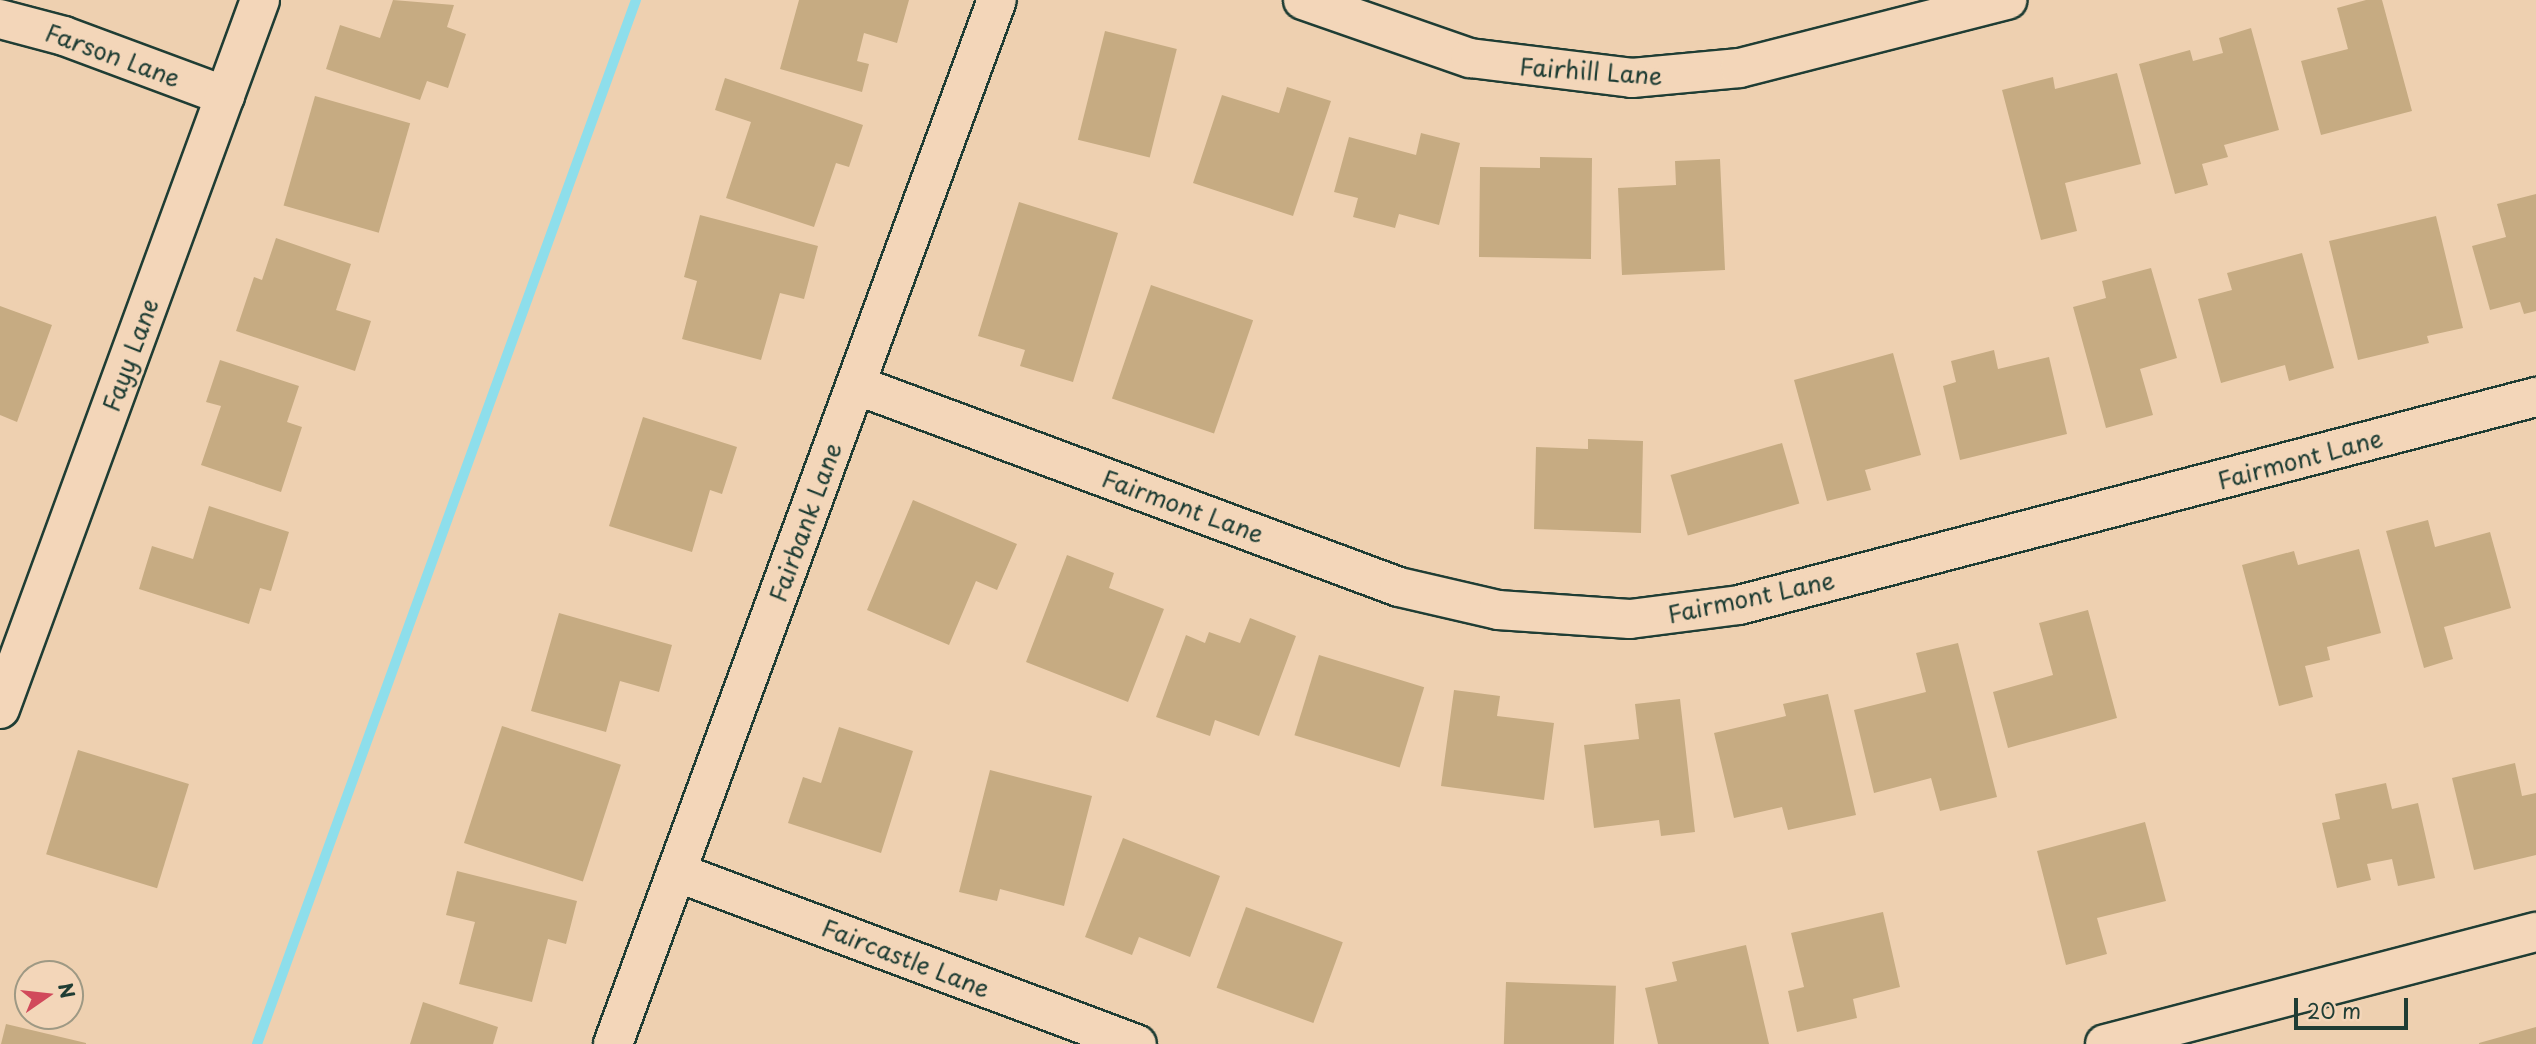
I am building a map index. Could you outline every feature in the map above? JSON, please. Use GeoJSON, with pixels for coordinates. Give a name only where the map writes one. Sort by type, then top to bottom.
{"type":"FeatureCollection","features":[{"type":"Feature","properties":{"kind":"street","name":"Fayy Lane"},"geometry":{"type":"LineString","coordinates":[[0,709],[260,0]]}},
{"type":"Feature","properties":{"kind":"street","name":"Fairbank Lane"},"geometry":{"type":"LineString","coordinates":[[613,1044],[997,0]]}},
{"type":"Feature","properties":{"kind":"street","name":"Fairhill Lane"},"geometry":{"type":"LineString","coordinates":[[1303,0],[1470,58],[1557,72],[1643,78],[1741,68],[2007,0]]}},
{"type":"Feature","properties":{"kind":"street","name":"Farson Lane"},"geometry":{"type":"LineString","coordinates":[[0,19],[64,36],[225,96]]}},
{"type":"Feature","properties":{"kind":"street","name":"Fairmont Lane"},"geometry":{"type":"LineString","coordinates":[[856,385],[1399,587],[1498,610],[1630,619],[1739,605],[2536,397]]}},
{"type":"Feature","properties":{"kind":"street","name":"Faircastle Lane"},"geometry":{"type":"LineString","coordinates":[[676,872],[1137,1044]]}},
{"type":"Feature","properties":{"kind":"street"},"geometry":{"type":"LineString","coordinates":[[2105,1044],[2536,932]]}},
{"type":"Feature","properties":{"kind":"building"},"geometry":{"type":"Polygon","coordinates":[[[393,0],[454,5],[447,27],[466,34],[448,88],[427,81],[420,100],[326,69],[340,25],[380,38],[393,0]]]}},
{"type":"Feature","properties":{"kind":"building"},"geometry":{"type":"Polygon","coordinates":[[[799,0],[909,0],[897,43],[864,33],[857,61],[869,64],[862,92],[780,69],[799,0]]]}},
{"type":"Feature","properties":{"kind":"building"},"geometry":{"type":"Polygon","coordinates":[[[2366,0],[2382,0],[2412,111],[2321,135],[2301,61],[2348,49],[2337,8],[2366,0]]]}},
{"type":"Feature","properties":{"kind":"building"},"geometry":{"type":"Polygon","coordinates":[[[2251,28],[2279,130],[2224,145],[2228,157],[2202,164],[2208,185],[2175,194],[2139,64],[2190,50],[2193,61],[2223,53],[2219,38],[2251,28]]]}},
{"type":"Feature","properties":{"kind":"building"},"geometry":{"type":"Polygon","coordinates":[[[1105,31],[1177,49],[1150,158],[1078,140],[1105,31]]]}},
{"type":"Feature","properties":{"kind":"building"},"geometry":{"type":"Polygon","coordinates":[[[2117,73],[2141,164],[2065,183],[2077,231],[2041,240],[2002,90],[2053,77],[2055,89],[2117,73]]]}},
{"type":"Feature","properties":{"kind":"building"},"geometry":{"type":"Polygon","coordinates":[[[725,78],[863,125],[849,167],[836,163],[814,227],[726,198],[751,122],[715,110],[725,78]]]}},
{"type":"Feature","properties":{"kind":"building"},"geometry":{"type":"Polygon","coordinates":[[[1287,87],[1331,101],[1293,216],[1193,183],[1222,95],[1279,113],[1287,87]]]}},
{"type":"Feature","properties":{"kind":"building"},"geometry":{"type":"Polygon","coordinates":[[[315,96],[410,123],[379,233],[284,206],[315,96]]]}},
{"type":"Feature","properties":{"kind":"building"},"geometry":{"type":"Polygon","coordinates":[[[1421,133],[1460,143],[1439,225],[1399,214],[1395,228],[1353,217],[1358,198],[1334,192],[1349,137],[1416,155],[1421,133]]]}},
{"type":"Feature","properties":{"kind":"building"},"geometry":{"type":"Polygon","coordinates":[[[1540,157],[1592,158],[1591,259],[1479,257],[1480,167],[1540,168],[1540,157]]]}},
{"type":"Feature","properties":{"kind":"building"},"geometry":{"type":"Polygon","coordinates":[[[1720,159],[1725,270],[1622,275],[1618,188],[1676,185],[1675,161],[1720,159]]]}},
{"type":"Feature","properties":{"kind":"building"},"geometry":{"type":"Polygon","coordinates":[[[2536,194],[2536,311],[2524,314],[2520,302],[2490,310],[2472,246],[2506,237],[2497,204],[2536,194]]]}},
{"type":"Feature","properties":{"kind":"building"},"geometry":{"type":"Polygon","coordinates":[[[1019,202],[1118,233],[1073,382],[1020,366],[1025,350],[978,336],[1019,202]]]}},
{"type":"Feature","properties":{"kind":"building"},"geometry":{"type":"Polygon","coordinates":[[[700,215],[818,246],[804,299],[780,293],[761,360],[682,339],[697,281],[684,277],[700,215]]]}},
{"type":"Feature","properties":{"kind":"building"},"geometry":{"type":"Polygon","coordinates":[[[2436,216],[2463,328],[2427,336],[2429,343],[2358,360],[2329,241],[2436,216]]]}},
{"type":"Feature","properties":{"kind":"building"},"geometry":{"type":"Polygon","coordinates":[[[276,238],[351,264],[336,310],[371,321],[355,371],[236,331],[254,277],[262,280],[276,238]]]}},
{"type":"Feature","properties":{"kind":"building"},"geometry":{"type":"Polygon","coordinates":[[[2302,253],[2334,368],[2289,381],[2285,365],[2221,383],[2198,299],[2232,290],[2227,273],[2302,253]]]}},
{"type":"Feature","properties":{"kind":"building"},"geometry":{"type":"Polygon","coordinates":[[[2151,268],[2177,358],[2140,369],[2153,415],[2106,428],[2073,307],[2106,298],[2102,281],[2151,268]]]}},
{"type":"Feature","properties":{"kind":"building"},"geometry":{"type":"Polygon","coordinates":[[[1151,285],[1253,320],[1214,434],[1112,398],[1151,285]]]}},
{"type":"Feature","properties":{"kind":"building"},"geometry":{"type":"Polygon","coordinates":[[[0,306],[52,325],[17,422],[0,415],[0,306]]]}},
{"type":"Feature","properties":{"kind":"building"},"geometry":{"type":"Polygon","coordinates":[[[1994,350],[1998,369],[2049,357],[2067,434],[1960,460],[1943,386],[1956,382],[1951,361],[1994,350]]]}},
{"type":"Feature","properties":{"kind":"building"},"geometry":{"type":"Polygon","coordinates":[[[1893,353],[1921,455],[1865,470],[1871,490],[1827,501],[1794,380],[1893,353]]]}},
{"type":"Feature","properties":{"kind":"building"},"geometry":{"type":"Polygon","coordinates":[[[220,360],[299,386],[287,422],[302,427],[281,492],[201,465],[221,406],[206,402],[220,360]]]}},
{"type":"Feature","properties":{"kind":"building"},"geometry":{"type":"Polygon","coordinates":[[[643,417],[737,447],[722,494],[710,490],[692,552],[609,526],[643,417]]]}},
{"type":"Feature","properties":{"kind":"building"},"geometry":{"type":"Polygon","coordinates":[[[1588,439],[1643,441],[1641,533],[1534,529],[1536,447],[1588,449],[1588,439]]]}},
{"type":"Feature","properties":{"kind":"building"},"geometry":{"type":"Polygon","coordinates":[[[1782,443],[1799,504],[1688,536],[1670,475],[1782,443]]]}},
{"type":"Feature","properties":{"kind":"building"},"geometry":{"type":"Polygon","coordinates":[[[913,500],[1017,544],[997,590],[976,581],[949,645],[867,610],[913,500]]]}},
{"type":"Feature","properties":{"kind":"building"},"geometry":{"type":"Polygon","coordinates":[[[209,506],[289,532],[271,591],[260,588],[249,624],[139,589],[152,546],[193,559],[209,506]]]}},
{"type":"Feature","properties":{"kind":"building"},"geometry":{"type":"Polygon","coordinates":[[[2428,520],[2435,547],[2490,532],[2511,608],[2444,627],[2453,659],[2424,668],[2386,531],[2428,520]]]}},
{"type":"Feature","properties":{"kind":"building"},"geometry":{"type":"Polygon","coordinates":[[[2359,549],[2381,633],[2327,647],[2330,660],[2305,666],[2313,697],[2279,706],[2242,565],[2294,551],[2298,565],[2359,549]]]}},
{"type":"Feature","properties":{"kind":"building"},"geometry":{"type":"Polygon","coordinates":[[[1067,555],[1114,573],[1109,588],[1164,609],[1128,702],[1026,662],[1067,555]]]}},
{"type":"Feature","properties":{"kind":"building"},"geometry":{"type":"Polygon","coordinates":[[[2088,610],[2117,718],[2008,748],[1993,692],[2053,675],[2039,623],[2088,610]]]}},
{"type":"Feature","properties":{"kind":"building"},"geometry":{"type":"Polygon","coordinates":[[[559,613],[672,645],[659,692],[620,681],[606,732],[531,711],[559,613]]]}},
{"type":"Feature","properties":{"kind":"building"},"geometry":{"type":"Polygon","coordinates":[[[1250,618],[1296,636],[1259,736],[1215,720],[1210,736],[1156,717],[1186,635],[1205,643],[1209,632],[1240,643],[1250,618]]]}},
{"type":"Feature","properties":{"kind":"building"},"geometry":{"type":"Polygon","coordinates":[[[1958,643],[1997,797],[1940,811],[1931,778],[1874,793],[1854,710],[1926,692],[1916,653],[1958,643]]]}},
{"type":"Feature","properties":{"kind":"building"},"geometry":{"type":"Polygon","coordinates":[[[1319,655],[1424,687],[1400,767],[1294,735],[1319,655]]]}},
{"type":"Feature","properties":{"kind":"building"},"geometry":{"type":"Polygon","coordinates":[[[1454,690],[1500,696],[1497,716],[1554,723],[1544,800],[1441,786],[1454,690]]]}},
{"type":"Feature","properties":{"kind":"building"},"geometry":{"type":"Polygon","coordinates":[[[1828,694],[1856,815],[1788,830],[1782,807],[1734,818],[1714,733],[1786,716],[1783,704],[1828,694]]]}},
{"type":"Feature","properties":{"kind":"building"},"geometry":{"type":"Polygon","coordinates":[[[1680,699],[1695,832],[1661,836],[1659,820],[1594,828],[1584,745],[1639,739],[1635,704],[1680,699]]]}},
{"type":"Feature","properties":{"kind":"building"},"geometry":{"type":"Polygon","coordinates":[[[502,726],[621,765],[583,882],[464,843],[502,726]]]}},
{"type":"Feature","properties":{"kind":"building"},"geometry":{"type":"Polygon","coordinates":[[[839,727],[913,751],[881,853],[788,823],[803,777],[821,783],[839,727]]]}},
{"type":"Feature","properties":{"kind":"building"},"geometry":{"type":"Polygon","coordinates":[[[78,750],[189,784],[157,888],[46,854],[78,750]]]}},
{"type":"Feature","properties":{"kind":"building"},"geometry":{"type":"Polygon","coordinates":[[[2515,763],[2522,796],[2536,793],[2536,855],[2474,870],[2452,778],[2515,763]]]}},
{"type":"Feature","properties":{"kind":"building"},"geometry":{"type":"Polygon","coordinates":[[[990,770],[1092,796],[1064,906],[1000,889],[997,901],[959,892],[990,770]]]}},
{"type":"Feature","properties":{"kind":"building"},"geometry":{"type":"Polygon","coordinates":[[[2386,783],[2392,809],[2418,803],[2435,878],[2398,886],[2392,859],[2367,864],[2371,880],[2337,888],[2322,823],[2340,819],[2335,794],[2386,783]]]}},
{"type":"Feature","properties":{"kind":"building"},"geometry":{"type":"Polygon","coordinates":[[[2145,822],[2166,901],[2097,918],[2107,954],[2066,965],[2037,851],[2145,822]]]}},
{"type":"Feature","properties":{"kind":"building"},"geometry":{"type":"Polygon","coordinates":[[[1123,838],[1220,876],[1190,957],[1139,937],[1132,955],[1085,937],[1123,838]]]}},
{"type":"Feature","properties":{"kind":"building"},"geometry":{"type":"Polygon","coordinates":[[[457,871],[577,901],[566,944],[548,939],[532,1002],[459,984],[475,922],[446,915],[457,871]]]}},
{"type":"Feature","properties":{"kind":"building"},"geometry":{"type":"Polygon","coordinates":[[[1246,907],[1343,942],[1313,1023],[1217,988],[1246,907]]]}},
{"type":"Feature","properties":{"kind":"building"},"geometry":{"type":"Polygon","coordinates":[[[1883,912],[1900,987],[1853,999],[1857,1018],[1797,1032],[1788,991],[1804,987],[1791,933],[1883,912]]]}},
{"type":"Feature","properties":{"kind":"building"},"geometry":{"type":"Polygon","coordinates":[[[1746,945],[1769,1044],[1658,1044],[1645,988],[1677,981],[1672,962],[1746,945]]]}},
{"type":"Feature","properties":{"kind":"building"},"geometry":{"type":"Polygon","coordinates":[[[1506,982],[1616,986],[1614,1044],[1504,1044],[1506,982]]]}},
{"type":"Feature","properties":{"kind":"building"},"geometry":{"type":"Polygon","coordinates":[[[423,1002],[498,1027],[493,1044],[410,1044],[423,1002]]]}},
{"type":"Feature","properties":{"kind":"building"},"geometry":{"type":"Polygon","coordinates":[[[6,1024],[14,1026],[14,1030],[31,1030],[86,1043],[86,1044],[1,1044],[6,1024]]]}},
{"type":"Feature","properties":{"kind":"building"},"geometry":{"type":"Polygon","coordinates":[[[2536,1027],[2536,1044],[2479,1044],[2479,1043],[2536,1027]]]}},
{"type":"Feature","properties":{"kind":"waterway"},"geometry":{"type":"LineString","coordinates":[[257,1044],[636,0]]}}]}
